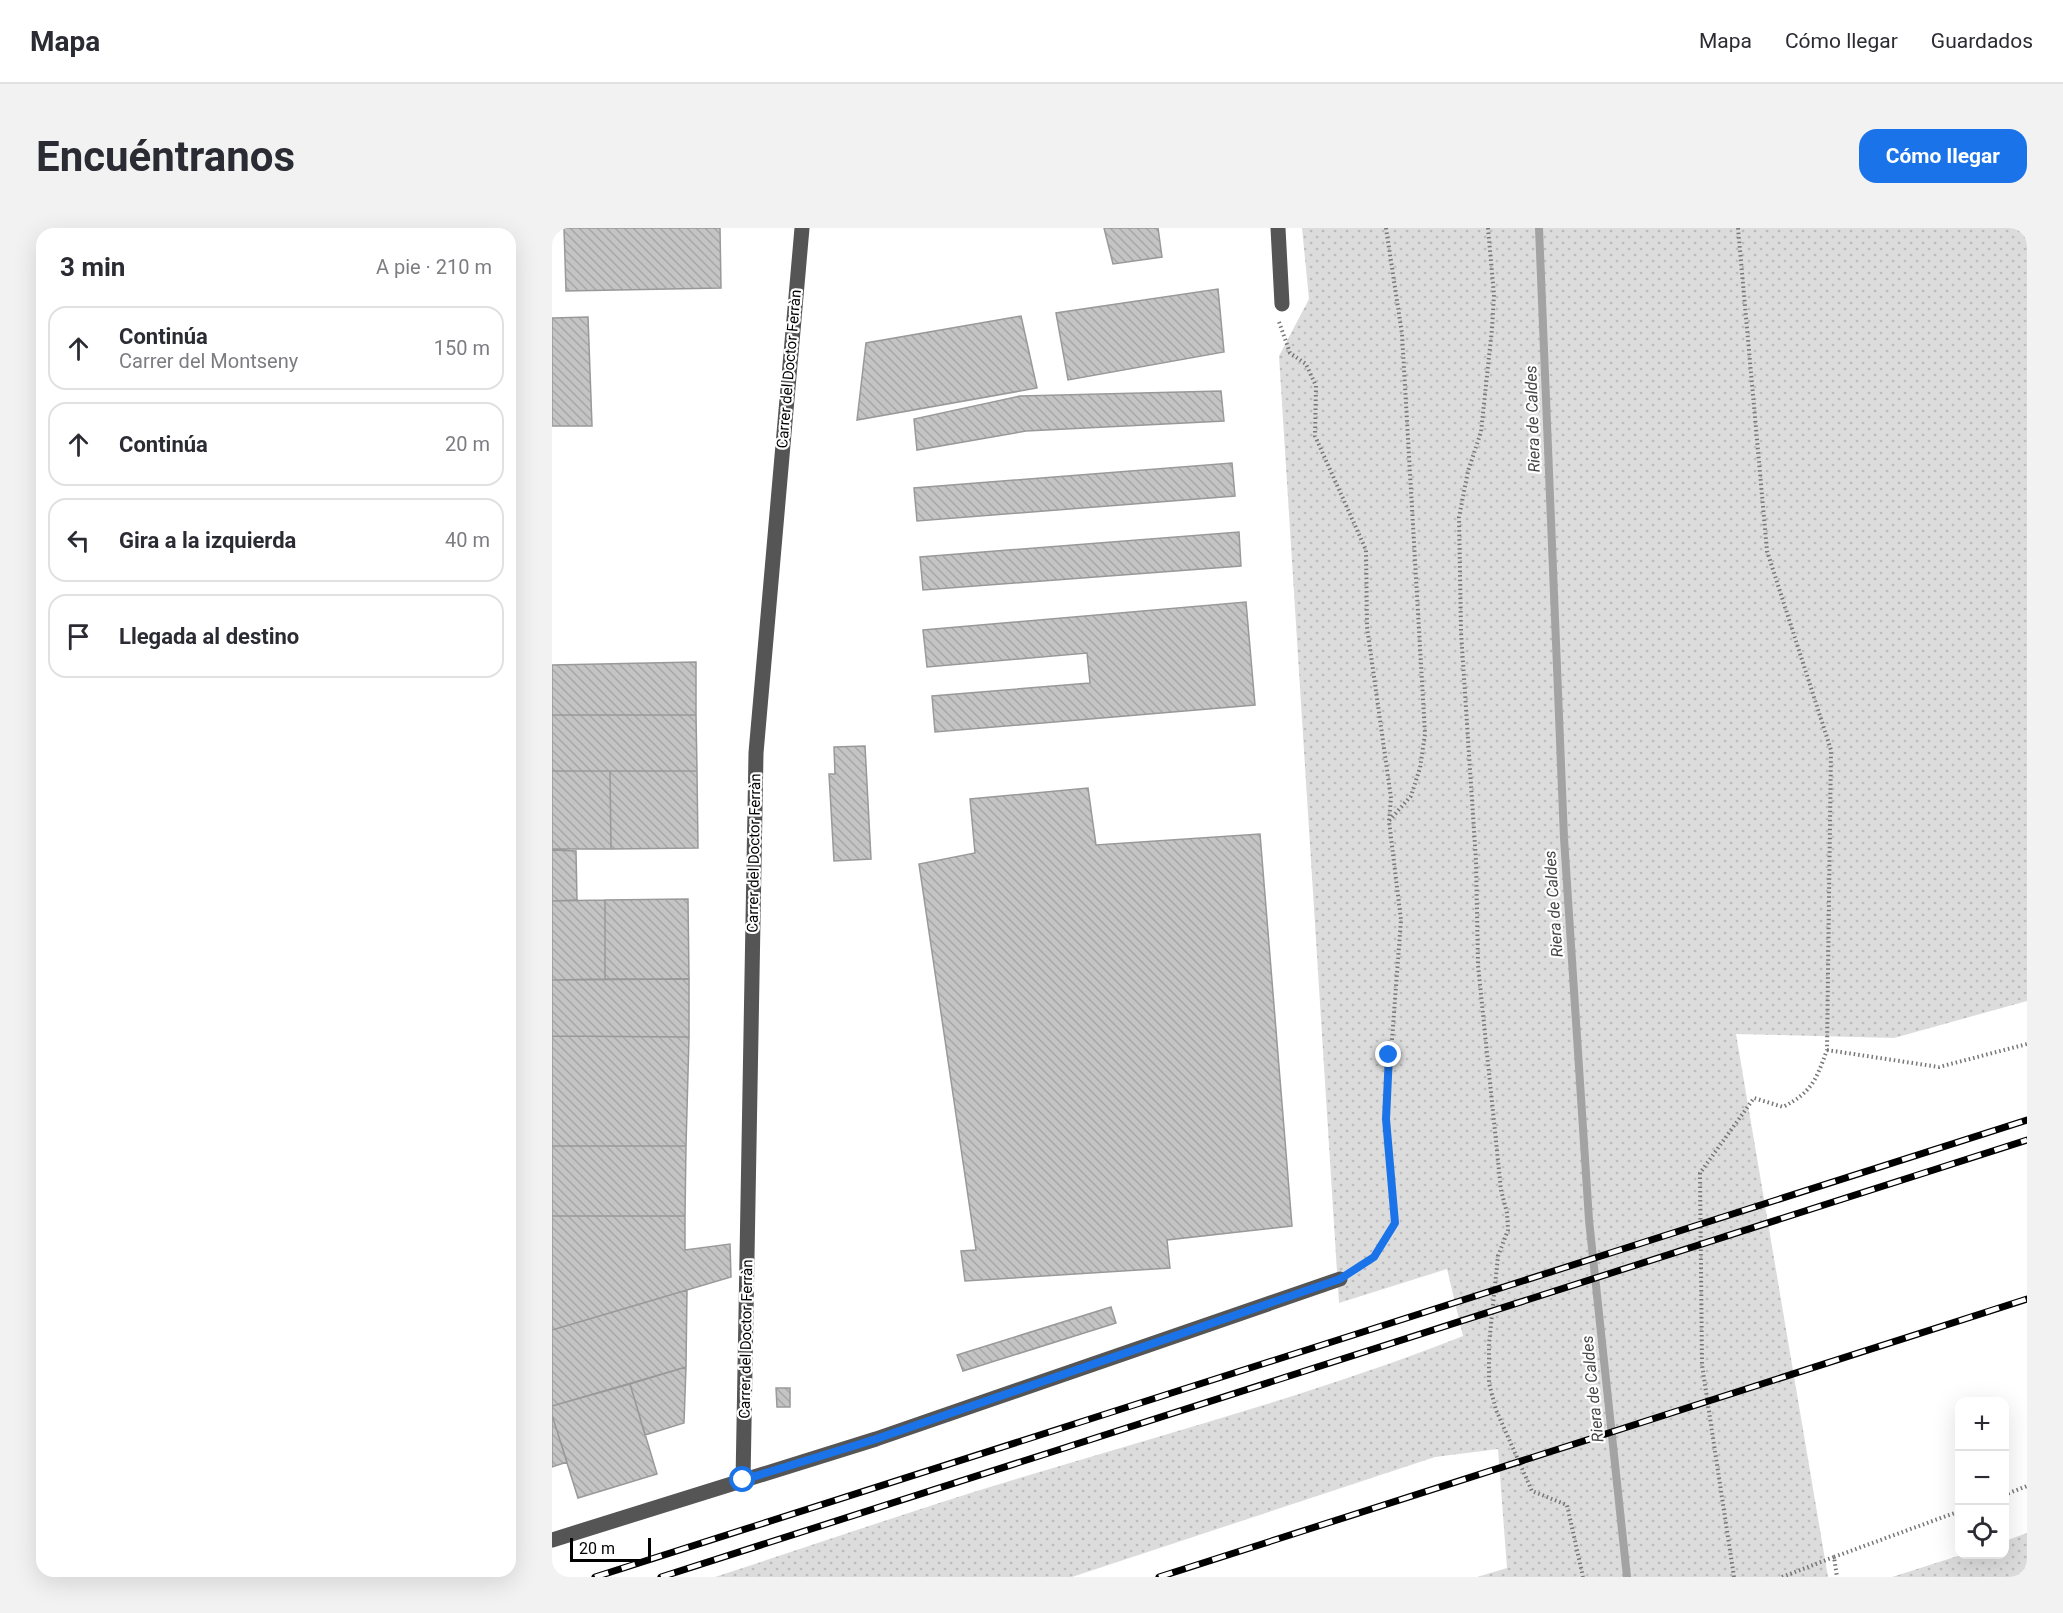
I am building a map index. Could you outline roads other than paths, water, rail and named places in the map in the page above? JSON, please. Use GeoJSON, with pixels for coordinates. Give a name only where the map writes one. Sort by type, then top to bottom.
{"type":"FeatureCollection","features":[{"type":"Feature","properties":{"kind":"street","name":"Carrer del Doctor Ferràn"},"geometry":{"type":"LineString","coordinates":[[743,1480],[756,753],[802,228]]}},
{"type":"Feature","properties":{"kind":"street"},"geometry":{"type":"LineString","coordinates":[[1278,228],[1282,304]]}},
{"type":"Feature","properties":{"kind":"street"},"geometry":{"type":"LineString","coordinates":[[552,1540],[876,1439],[1340,1279]]}},
{"type":"Feature","properties":{"kind":"waterway","name":"Riera de Caldes"},"geometry":{"type":"LineString","coordinates":[[1539,228],[1564,838],[1589,1220],[1627,1577]]}},
{"type":"Feature","properties":{"kind":"railway"},"geometry":{"type":"LineString","coordinates":[[595,1577],[2027,1120]]}},
{"type":"Feature","properties":{"kind":"railway"},"geometry":{"type":"LineString","coordinates":[[661,1577],[2027,1140]]}},
{"type":"Feature","properties":{"kind":"railway"},"geometry":{"type":"LineString","coordinates":[[1159,1577],[2027,1299]]}}]}
